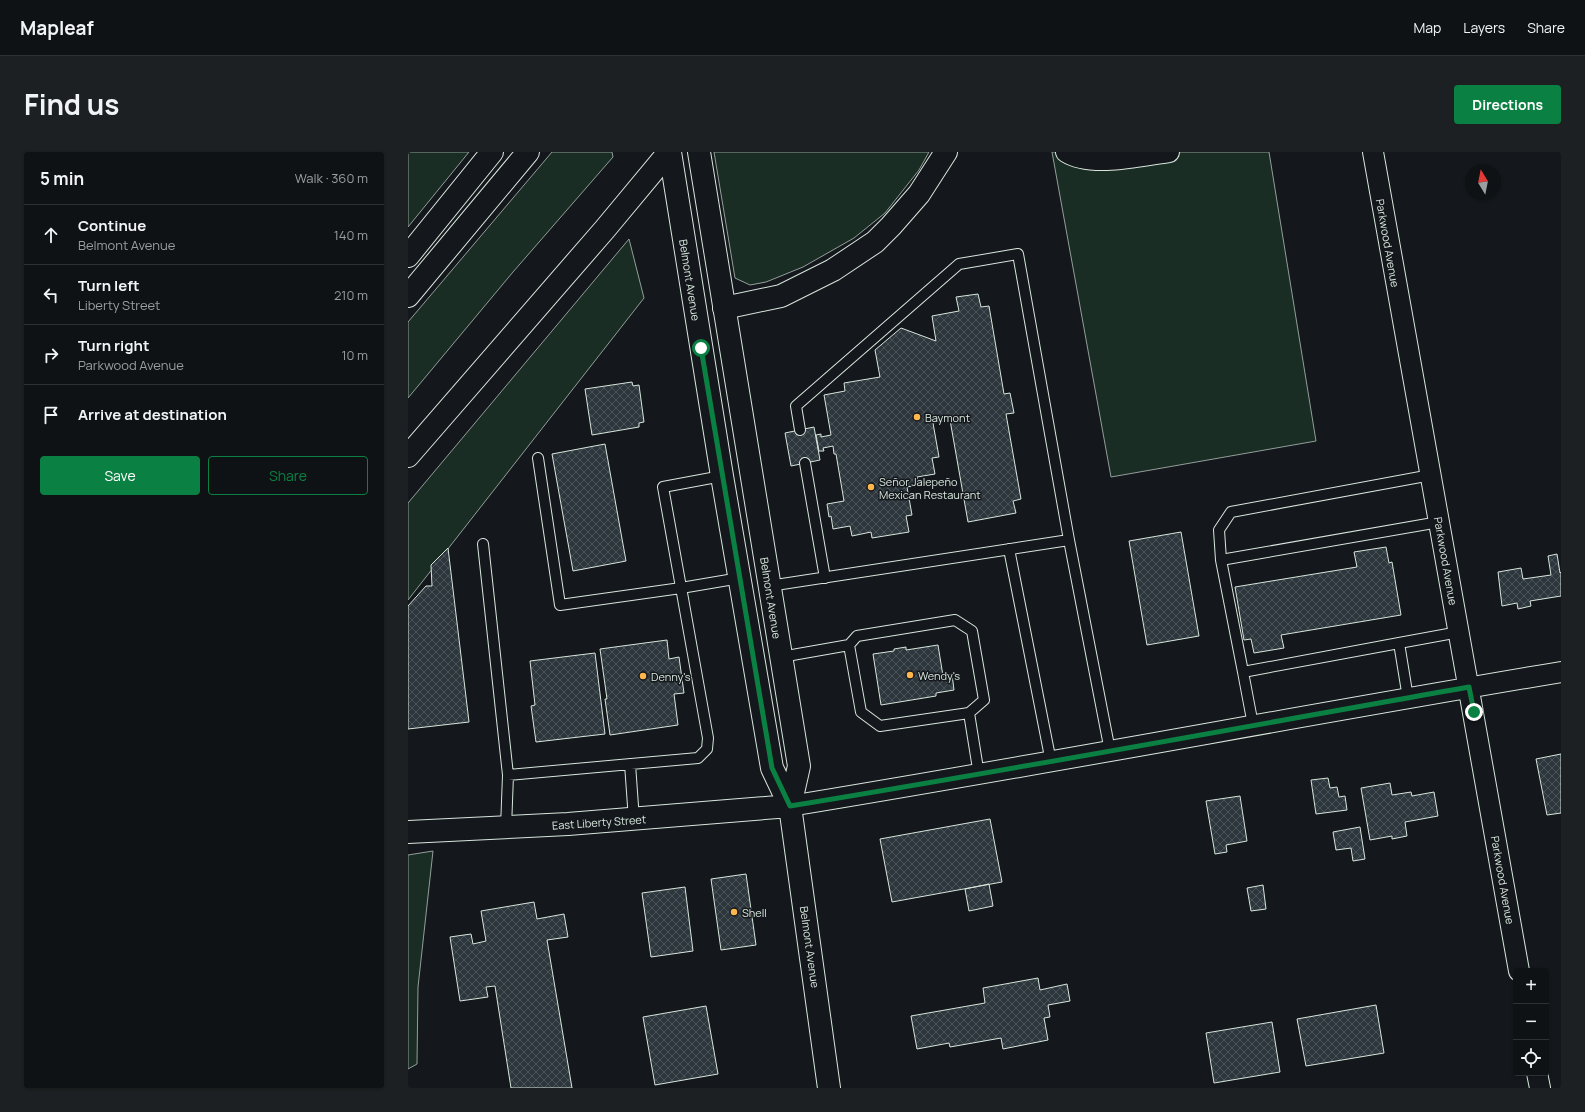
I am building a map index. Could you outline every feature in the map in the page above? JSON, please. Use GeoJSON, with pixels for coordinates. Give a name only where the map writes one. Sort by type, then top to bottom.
{"type":"FeatureCollection","features":[{"type":"Feature","properties":{"kind":"main road"},"geometry":{"type":"LineString","coordinates":[[408,256],[492,152]]}},
{"type":"Feature","properties":{"kind":"main road"},"geometry":{"type":"LineString","coordinates":[[408,296],[528,152]]}},
{"type":"Feature","properties":{"kind":"main road"},"geometry":{"type":"LineString","coordinates":[[408,456],[669,152]]}},
{"type":"Feature","properties":{"kind":"main road","name":"Belmont Avenue"},"geometry":{"type":"LineString","coordinates":[[669,152],[772,768],[790,806],[829,1088]]}},
{"type":"Feature","properties":{"kind":"main road","name":"Belmont Avenue"},"geometry":{"type":"LineString","coordinates":[[699,152],[799,766],[790,806]]}},
{"type":"Feature","properties":{"kind":"main road"},"geometry":{"type":"LineString","coordinates":[[695,314],[781,296],[833,270],[875,242],[891,226],[919,194],[946,152]]}},
{"type":"Feature","properties":{"kind":"main road","name":"East Liberty Street"},"geometry":{"type":"LineString","coordinates":[[408,832],[506,828],[634,820],[790,806]]}},
{"type":"Feature","properties":{"kind":"street"},"geometry":{"type":"LineString","coordinates":[[1066,152],[1075,158],[1111,161],[1169,152]]}},
{"type":"Feature","properties":{"kind":"street","name":"Parkwood Avenue"},"geometry":{"type":"LineString","coordinates":[[1373,152],[1518,968]]}},
{"type":"Feature","properties":{"kind":"street"},"geometry":{"type":"LineString","coordinates":[[790,806],[979,775],[1253,725],[1561,672]]}},
{"type":"Feature","properties":{"kind":"street"},"geometry":{"type":"LineString","coordinates":[[1538,1076],[1540,1088]]}},
{"type":"Feature","properties":{"kind":"lane"},"geometry":{"type":"LineString","coordinates":[[800,430],[796,406],[958,264],[1018,254],[1069,540],[1110,751]]}},
{"type":"Feature","properties":{"kind":"lane"},"geometry":{"type":"LineString","coordinates":[[538,458],[560,605],[740,578]]}},
{"type":"Feature","properties":{"kind":"lane"},"geometry":{"type":"LineString","coordinates":[[805,463],[825,578]]}},
{"type":"Feature","properties":{"kind":"lane"},"geometry":{"type":"LineString","coordinates":[[1253,725],[1221,560],[1219,530],[1231,512],[1431,475]]}},
{"type":"Feature","properties":{"kind":"lane"},"geometry":{"type":"LineString","coordinates":[[508,776],[698,758],[707,750],[708,738],[664,487],[722,476]]}},
{"type":"Feature","properties":{"kind":"lane"},"geometry":{"type":"LineString","coordinates":[[1221,560],[1439,522]]}},
{"type":"Feature","properties":{"kind":"lane"},"geometry":{"type":"LineString","coordinates":[[769,586],[1069,540]]}},
{"type":"Feature","properties":{"kind":"lane"},"geometry":{"type":"LineString","coordinates":[[483,544],[508,776],[506,828]]}},
{"type":"Feature","properties":{"kind":"lane"},"geometry":{"type":"LineString","coordinates":[[1009,549],[1051,762]]}},
{"type":"Feature","properties":{"kind":"lane"},"geometry":{"type":"LineString","coordinates":[[781,657],[850,645],[857,636],[955,620],[972,631],[984,700],[969,713],[880,726],[861,712],[850,645]]}},
{"type":"Feature","properties":{"kind":"lane"},"geometry":{"type":"LineString","coordinates":[[1243,672],[1459,632]]}},
{"type":"Feature","properties":{"kind":"lane"},"geometry":{"type":"LineString","coordinates":[[1399,643],[1408,698]]}},
{"type":"Feature","properties":{"kind":"lane"},"geometry":{"type":"LineString","coordinates":[[969,713],[979,775]]}},
{"type":"Feature","properties":{"kind":"lane"},"geometry":{"type":"LineString","coordinates":[[630,764],[634,820]]}},
{"type":"Feature","properties":{"kind":"green space"},"geometry":{"type":"Polygon","coordinates":[[[408,152],[469,152],[408,227],[408,152]]]}},
{"type":"Feature","properties":{"kind":"green space"},"geometry":{"type":"Polygon","coordinates":[[[552,152],[612,152],[613,157],[513,272],[408,398],[408,322],[552,152]]]}},
{"type":"Feature","properties":{"kind":"green space"},"geometry":{"type":"Polygon","coordinates":[[[714,152],[929,152],[919,170],[885,213],[854,238],[803,267],[766,282],[750,285],[735,278],[714,152]]]}},
{"type":"Feature","properties":{"kind":"green space"},"geometry":{"type":"Polygon","coordinates":[[[1052,152],[1269,152],[1316,441],[1111,477],[1052,152]]]}},
{"type":"Feature","properties":{"kind":"green space"},"geometry":{"type":"Polygon","coordinates":[[[629,239],[644,298],[408,600],[408,503],[629,239]]]}},
{"type":"Feature","properties":{"kind":"green space"},"geometry":{"type":"Polygon","coordinates":[[[433,851],[418,987],[417,1064],[408,1069],[408,855],[433,851]]]}},
{"type":"Feature","properties":{"kind":"building","name":"Baymont"},"geometry":{"type":"Polygon","coordinates":[[[978,294],[981,307],[989,306],[1004,394],[1010,393],[1014,413],[1006,414],[1021,499],[1013,501],[1016,513],[968,522],[950,420],[933,423],[939,457],[932,458],[935,474],[917,477],[918,485],[907,487],[912,515],[906,516],[909,532],[872,538],[871,532],[852,536],[850,526],[833,529],[827,504],[844,501],[836,454],[834,454],[833,446],[823,448],[824,451],[819,451],[816,435],[821,434],[821,437],[831,435],[824,395],[845,391],[844,383],[880,377],[875,350],[901,328],[936,341],[932,316],[959,311],[956,297],[978,294]]]}},
{"type":"Feature","properties":{"kind":"building"},"geometry":{"type":"Polygon","coordinates":[[[632,382],[633,386],[639,385],[644,422],[639,423],[639,427],[592,435],[585,389],[632,382]]]}},
{"type":"Feature","properties":{"kind":"building"},"geometry":{"type":"Polygon","coordinates":[[[814,427],[820,460],[791,466],[785,433],[814,427]]]}},
{"type":"Feature","properties":{"kind":"building"},"geometry":{"type":"Polygon","coordinates":[[[605,444],[626,561],[573,571],[552,454],[605,444]]]}},
{"type":"Feature","properties":{"kind":"building"},"geometry":{"type":"Polygon","coordinates":[[[1181,532],[1199,636],[1147,645],[1129,541],[1181,532]]]}},
{"type":"Feature","properties":{"kind":"building"},"geometry":{"type":"Polygon","coordinates":[[[1386,547],[1389,563],[1392,562],[1401,615],[1281,635],[1284,648],[1254,653],[1251,639],[1244,640],[1235,587],[1357,567],[1354,552],[1386,547]]]}},
{"type":"Feature","properties":{"kind":"building"},"geometry":{"type":"Polygon","coordinates":[[[448,548],[469,722],[408,729],[408,606],[426,586],[432,586],[431,565],[448,548]]]}},
{"type":"Feature","properties":{"kind":"building"},"geometry":{"type":"Polygon","coordinates":[[[1557,554],[1560,573],[1561,572],[1561,596],[1530,601],[1531,606],[1518,609],[1517,603],[1502,606],[1498,572],[1521,568],[1523,579],[1551,575],[1548,556],[1557,554]]]}},
{"type":"Feature","properties":{"kind":"building","name":"Denny's"},"geometry":{"type":"Polygon","coordinates":[[[667,640],[669,659],[679,657],[684,693],[674,694],[678,725],[610,735],[600,649],[667,640]]]}},
{"type":"Feature","properties":{"kind":"building","name":"Wendy's"},"geometry":{"type":"Polygon","coordinates":[[[938,645],[943,676],[952,674],[954,690],[936,693],[936,696],[881,705],[873,654],[894,651],[894,649],[906,647],[906,650],[938,645]]]}},
{"type":"Feature","properties":{"kind":"building"},"geometry":{"type":"Polygon","coordinates":[[[595,653],[605,734],[536,742],[531,706],[535,705],[530,661],[595,653]]]}},
{"type":"Feature","properties":{"kind":"building"},"geometry":{"type":"Polygon","coordinates":[[[1561,754],[1561,813],[1547,815],[1536,759],[1561,754]]]}},
{"type":"Feature","properties":{"kind":"building"},"geometry":{"type":"Polygon","coordinates":[[[1328,778],[1330,788],[1337,787],[1339,797],[1345,796],[1347,810],[1316,814],[1311,780],[1328,778]]]}},
{"type":"Feature","properties":{"kind":"building"},"geometry":{"type":"Polygon","coordinates":[[[1390,783],[1392,795],[1411,792],[1412,796],[1434,792],[1438,816],[1405,822],[1407,836],[1392,839],[1392,836],[1370,840],[1361,788],[1390,783]]]}},
{"type":"Feature","properties":{"kind":"building"},"geometry":{"type":"Polygon","coordinates":[[[1240,796],[1247,841],[1226,845],[1227,852],[1215,854],[1206,801],[1240,796]]]}},
{"type":"Feature","properties":{"kind":"building"},"geometry":{"type":"Polygon","coordinates":[[[990,819],[1002,882],[892,902],[880,839],[990,819]]]}},
{"type":"Feature","properties":{"kind":"building"},"geometry":{"type":"Polygon","coordinates":[[[1360,827],[1365,859],[1353,861],[1351,848],[1336,850],[1333,832],[1360,827]]]}},
{"type":"Feature","properties":{"kind":"building","name":"Shell"},"geometry":{"type":"Polygon","coordinates":[[[746,874],[756,945],[721,950],[711,879],[746,874]]]}},
{"type":"Feature","properties":{"kind":"building"},"geometry":{"type":"Polygon","coordinates":[[[989,884],[993,906],[969,911],[965,889],[989,884]]]}},
{"type":"Feature","properties":{"kind":"building"},"geometry":{"type":"Polygon","coordinates":[[[1263,885],[1266,909],[1251,911],[1247,888],[1263,885]]]}},
{"type":"Feature","properties":{"kind":"building"},"geometry":{"type":"Polygon","coordinates":[[[685,887],[693,951],[651,957],[642,893],[685,887]]]}},
{"type":"Feature","properties":{"kind":"building"},"geometry":{"type":"Polygon","coordinates":[[[534,902],[537,919],[564,914],[568,937],[547,940],[572,1088],[511,1088],[495,986],[486,987],[488,997],[460,1001],[450,937],[471,934],[473,944],[486,941],[481,911],[534,902]]]}},
{"type":"Feature","properties":{"kind":"building"},"geometry":{"type":"Polygon","coordinates":[[[1038,978],[1040,990],[1067,984],[1070,1001],[1048,1005],[1050,1017],[1044,1018],[1048,1040],[1003,1049],[1001,1038],[950,1047],[949,1043],[917,1049],[911,1016],[985,1003],[983,988],[1038,978]]]}},
{"type":"Feature","properties":{"kind":"building"},"geometry":{"type":"Polygon","coordinates":[[[1376,1005],[1384,1053],[1306,1066],[1297,1019],[1376,1005]]]}},
{"type":"Feature","properties":{"kind":"building"},"geometry":{"type":"Polygon","coordinates":[[[706,1006],[718,1074],[655,1085],[643,1017],[706,1006]]]}},
{"type":"Feature","properties":{"kind":"building"},"geometry":{"type":"Polygon","coordinates":[[[1272,1022],[1280,1072],[1214,1083],[1206,1033],[1272,1022]]]}},
{"type":"Feature","properties":{"kind":"place","name":"Baymont"},"geometry":{"type":"Point","coordinates":[917,417]}},
{"type":"Feature","properties":{"kind":"place","name":"Señor Jalepeño Mexican Restaurant"},"geometry":{"type":"Point","coordinates":[871,487]}},
{"type":"Feature","properties":{"kind":"place","name":"Wendy's"},"geometry":{"type":"Point","coordinates":[910,675]}},
{"type":"Feature","properties":{"kind":"place","name":"Denny's"},"geometry":{"type":"Point","coordinates":[643,676]}},
{"type":"Feature","properties":{"kind":"place","name":"Shell"},"geometry":{"type":"Point","coordinates":[734,912]}},
{"type":"Feature","properties":{"kind":"route"},"geometry":{"type":"LineString","coordinates":[[701,348],[772,768],[790,806],[997,772],[1170,739],[1469,687],[1474,712]]}}]}
